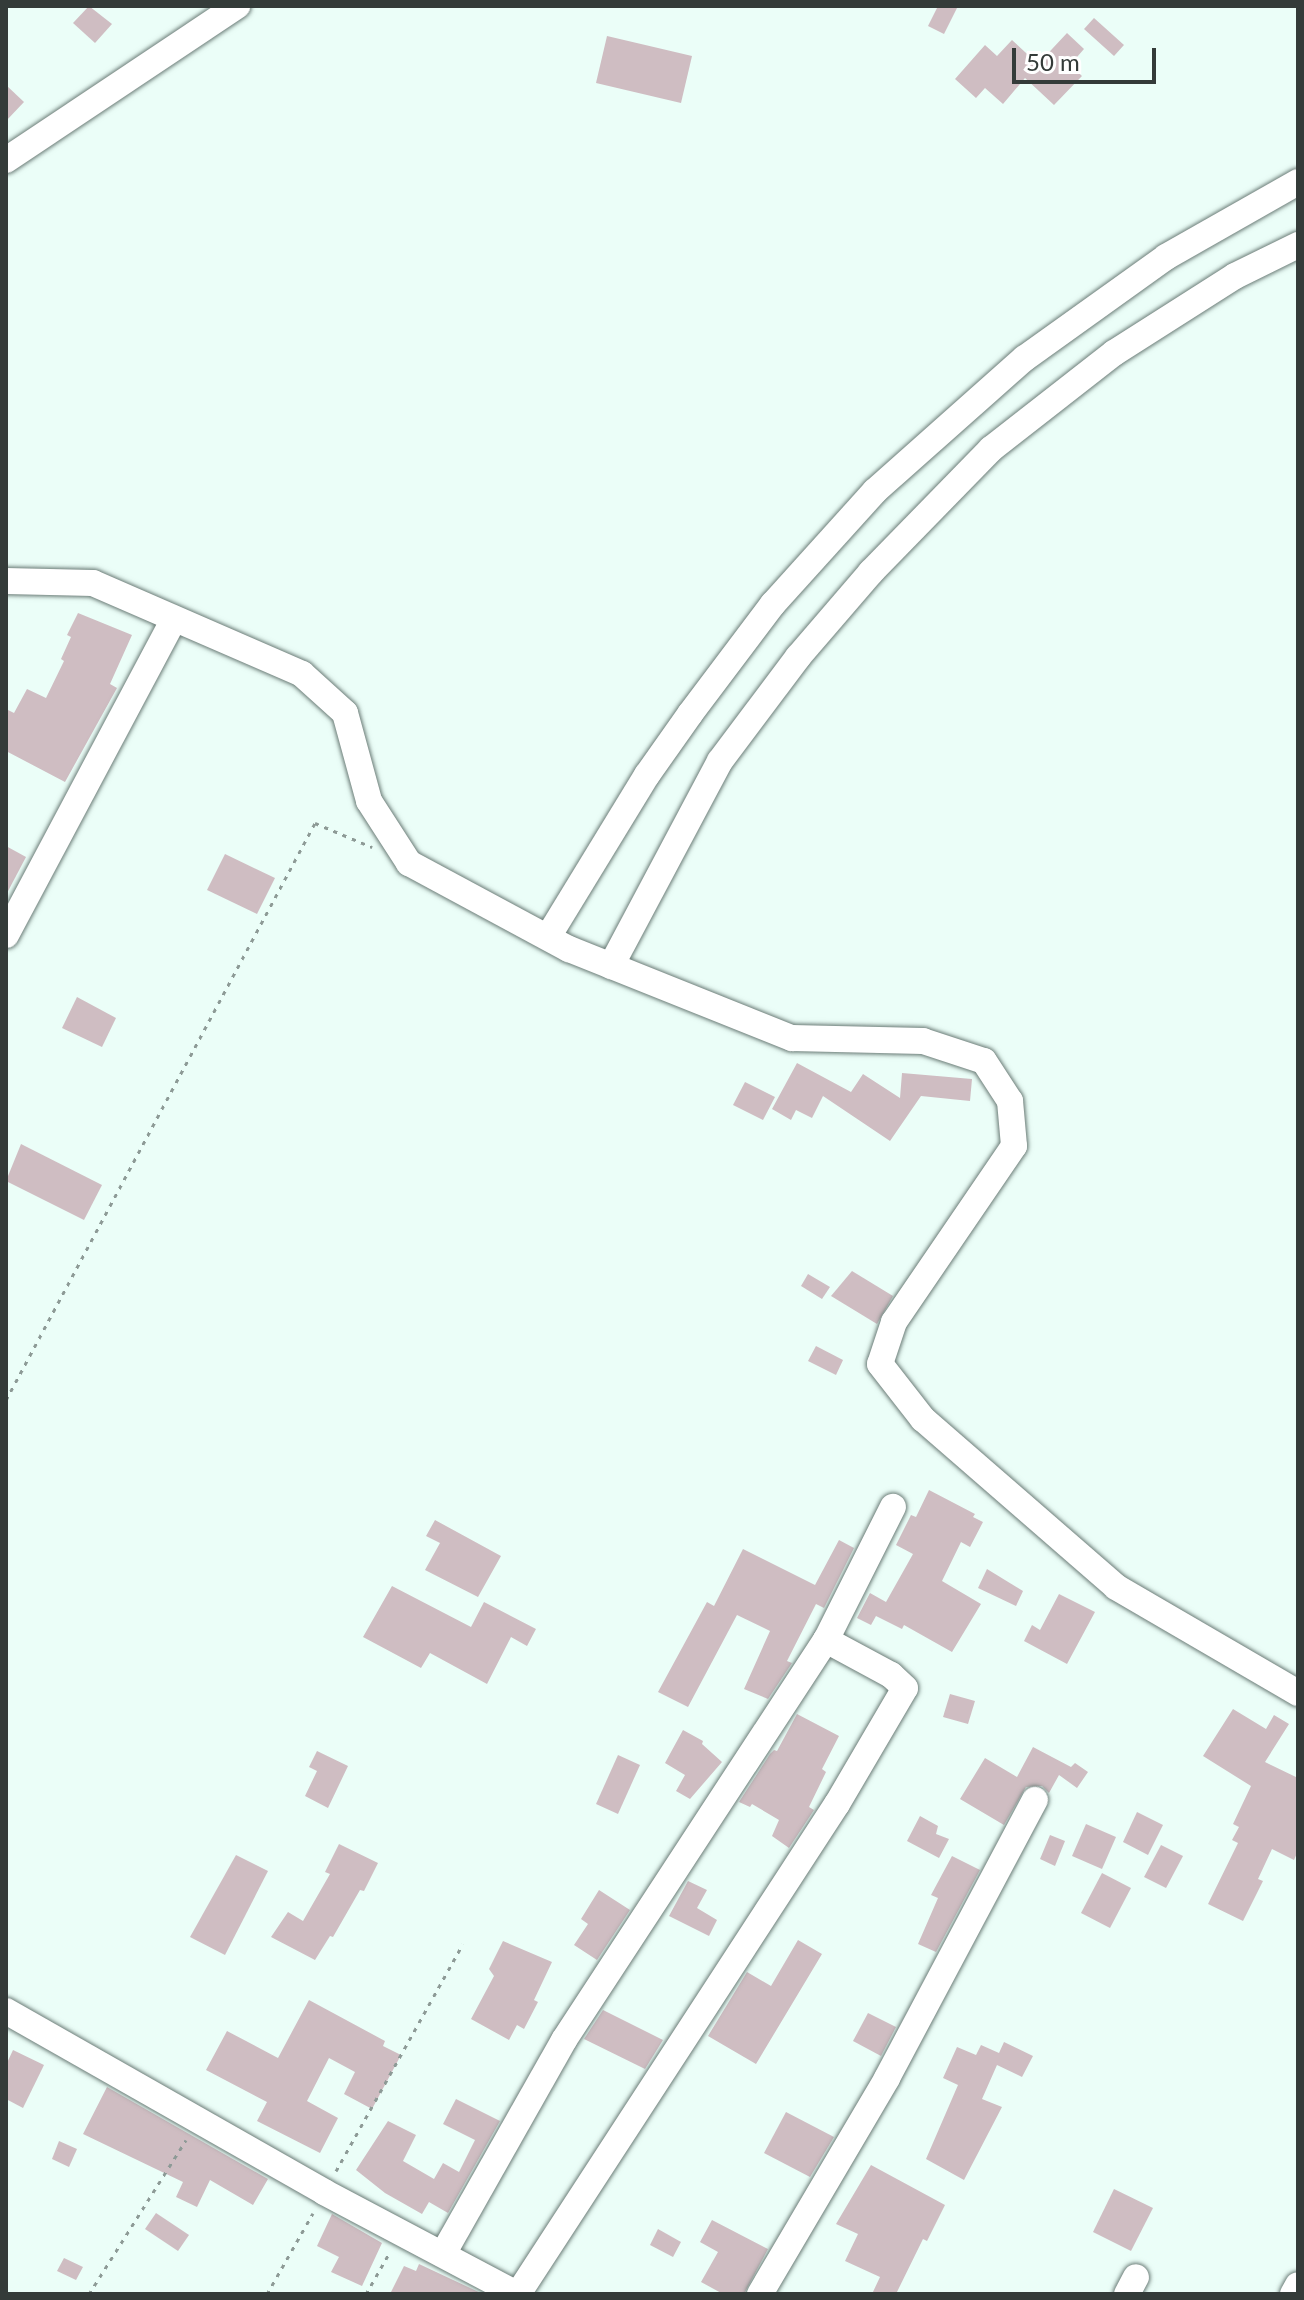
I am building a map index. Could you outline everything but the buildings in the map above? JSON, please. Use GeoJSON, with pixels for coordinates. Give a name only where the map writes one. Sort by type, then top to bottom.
{"type":"FeatureCollection","features":[{"type":"Feature","properties":{"kind":"street"},"geometry":{"type":"LineString","coordinates":[[6,160],[237,6]]}},
{"type":"Feature","properties":{"kind":"street"},"geometry":{"type":"LineString","coordinates":[[548,937],[647,775],[690,714],[773,604],[875,491],[1025,358],[1166,257],[1298,182]]}},
{"type":"Feature","properties":{"kind":"street"},"geometry":{"type":"LineString","coordinates":[[611,966],[720,761],[798,657],[871,572],[991,449],[1114,353],[1235,276],[1298,245]]}},
{"type":"Feature","properties":{"kind":"street"},"geometry":{"type":"LineString","coordinates":[[6,581],[93,583],[302,674],[345,713],[369,801],[409,863],[548,937],[611,966],[792,1038],[923,1041],[984,1061],[1010,1101],[1014,1146],[894,1322],[880,1364],[923,1419],[1116,1587],[1298,1693]]}},
{"type":"Feature","properties":{"kind":"street"},"geometry":{"type":"LineString","coordinates":[[6,935],[174,619]]}},
{"type":"Feature","properties":{"kind":"street"},"geometry":{"type":"LineString","coordinates":[[443,2254],[564,2040],[826,1640],[893,1507]]}},
{"type":"Feature","properties":{"kind":"street"},"geometry":{"type":"LineString","coordinates":[[6,2011],[324,2192],[518,2294],[837,1804],[905,1688],[891,1675],[826,1640]]}},
{"type":"Feature","properties":{"kind":"street"},"geometry":{"type":"LineString","coordinates":[[760,2294],[887,2078],[1035,1800]]}},
{"type":"Feature","properties":{"kind":"street"},"geometry":{"type":"LineString","coordinates":[[1293,2294],[1298,2285]]}},
{"type":"Feature","properties":{"kind":"path"},"geometry":{"type":"LineString","coordinates":[[6,1400],[315,823],[409,863]]}},
{"type":"Feature","properties":{"kind":"path"},"geometry":{"type":"LineString","coordinates":[[267,2294],[463,1944]]}},
{"type":"Feature","properties":{"kind":"path"},"geometry":{"type":"LineString","coordinates":[[89,2294],[199,2120]]}},
{"type":"Feature","properties":{"kind":"path"},"geometry":{"type":"LineString","coordinates":[[366,2294],[401,2232]]}}]}
